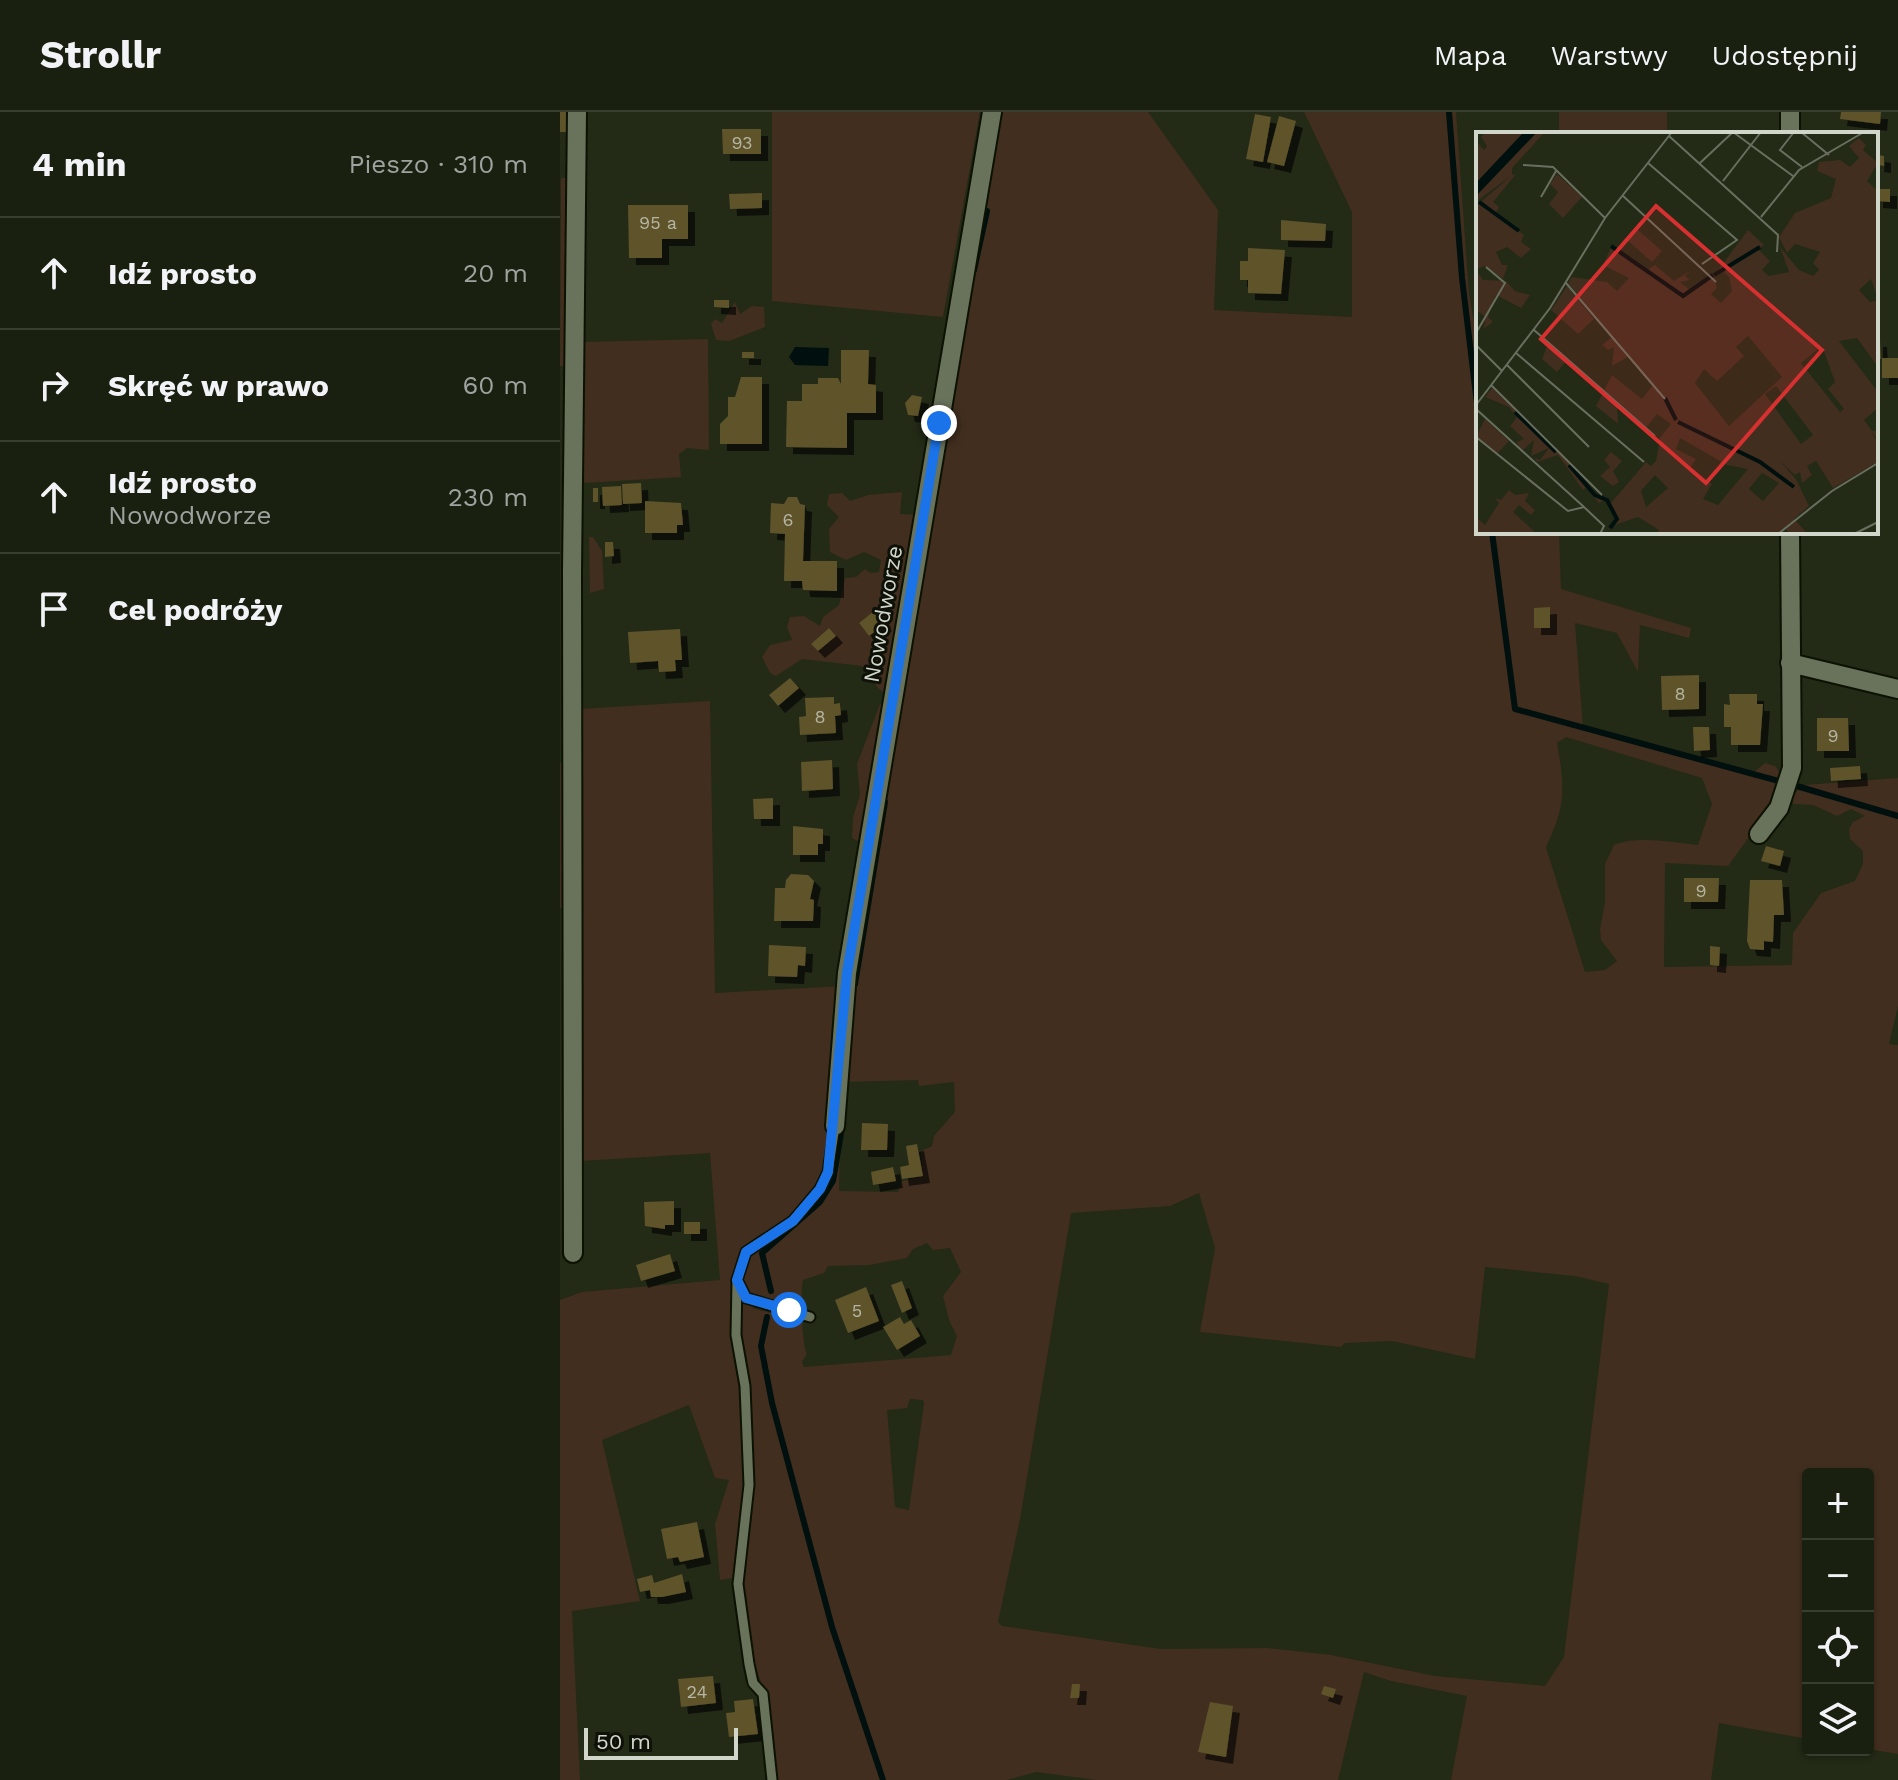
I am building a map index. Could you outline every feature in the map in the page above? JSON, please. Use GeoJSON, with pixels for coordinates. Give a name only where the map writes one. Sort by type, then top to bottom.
{"type":"FeatureCollection","features":[{"type":"Feature","properties":{"kind":"street"},"geometry":{"type":"LineString","coordinates":[[573,1253],[572,572],[577,112]]}},
{"type":"Feature","properties":{"kind":"street","name":"Nowodworze"},"geometry":{"type":"LineString","coordinates":[[835,1126],[847,973],[992,112]]}},
{"type":"Feature","properties":{"kind":"street"},"geometry":{"type":"LineString","coordinates":[[1759,834],[1779,808],[1792,768],[1790,534]]}},
{"type":"Feature","properties":{"kind":"street"},"geometry":{"type":"LineString","coordinates":[[1790,663],[1898,689]]}},
{"type":"Feature","properties":{"kind":"lane"},"geometry":{"type":"LineString","coordinates":[[772,1780],[763,1694],[753,1683],[738,1584],[749,1485],[745,1386],[736,1335],[737,1280],[746,1252],[793,1221],[820,1189],[828,1172],[835,1126]]}},
{"type":"Feature","properties":{"kind":"lane"},"geometry":{"type":"LineString","coordinates":[[737,1280],[746,1298],[810,1317]]}},
{"type":"Feature","properties":{"kind":"shaded area"},"geometry":{"type":"Polygon","coordinates":[[[772,112],[980,112],[943,317],[772,301],[772,112]]]}},
{"type":"Feature","properties":{"kind":"shaded area"},"geometry":{"type":"Polygon","coordinates":[[[995,112],[1148,112],[1218,210],[1214,310],[1352,317],[1352,212],[1304,112],[1456,112],[1469,294],[1476,334],[1476,534],[1559,534],[1561,589],[1691,628],[1689,638],[1640,625],[1638,672],[1617,633],[1575,623],[1583,727],[1754,772],[1765,763],[1775,766],[1781,774],[1781,793],[1728,866],[1665,863],[1664,967],[1792,965],[1793,933],[1821,893],[1855,881],[1863,864],[1863,851],[1850,839],[1849,829],[1853,822],[1865,816],[1851,809],[1837,816],[1813,805],[1794,804],[1789,798],[1804,785],[1898,778],[1898,1006],[1889,1044],[1898,1045],[1898,1754],[1874,1750],[1874,1468],[1802,1468],[1802,1738],[1719,1723],[1711,1780],[1451,1780],[1467,1696],[1391,1681],[1364,1672],[1338,1780],[1097,1780],[1036,1772],[1007,1780],[772,1780],[766,1697],[754,1662],[742,1581],[745,1576],[720,1580],[715,1524],[729,1480],[715,1478],[689,1405],[602,1440],[640,1601],[572,1611],[580,1780],[560,1780],[560,1300],[582,1292],[720,1280],[710,1153],[581,1161],[579,709],[710,701],[715,993],[842,986],[839,1191],[898,1192],[902,1181],[923,1177],[921,1151],[932,1146],[934,1136],[955,1112],[954,1082],[919,1086],[918,1080],[841,1082],[863,844],[852,838],[853,817],[860,795],[857,764],[880,704],[889,703],[891,698],[878,688],[862,666],[802,659],[776,676],[770,673],[762,657],[770,645],[792,640],[787,627],[790,617],[804,616],[820,626],[823,617],[839,605],[845,578],[856,577],[865,569],[870,573],[879,572],[881,560],[864,552],[846,560],[830,552],[829,529],[839,517],[827,505],[829,494],[842,493],[850,501],[868,495],[902,492],[900,514],[919,515],[995,112]],[[874,611],[859,623],[869,636],[884,624],[874,611]],[[829,628],[811,644],[818,651],[835,636],[829,628]],[[1566,737],[1557,743],[1562,796],[1557,820],[1546,847],[1585,972],[1605,970],[1617,961],[1601,940],[1600,929],[1605,902],[1605,864],[1614,845],[1645,840],[1698,845],[1712,804],[1702,778],[1566,737]],[[1199,1193],[1170,1206],[1071,1213],[1020,1519],[998,1622],[1002,1626],[1161,1649],[1268,1648],[1331,1655],[1435,1676],[1545,1686],[1564,1657],[1609,1284],[1575,1276],[1485,1267],[1475,1359],[1392,1341],[1345,1343],[1341,1347],[1200,1332],[1215,1248],[1199,1193]],[[927,1243],[913,1249],[907,1258],[869,1265],[828,1266],[824,1273],[803,1280],[802,1318],[807,1354],[802,1362],[804,1367],[951,1355],[957,1336],[943,1296],[961,1272],[950,1248],[933,1250],[927,1243]],[[752,1295],[753,1308],[784,1317],[787,1308],[752,1295]],[[910,1399],[907,1408],[887,1410],[895,1507],[909,1510],[924,1404],[923,1400],[910,1399]]]}},
{"type":"Feature","properties":{"kind":"shaded area"},"geometry":{"type":"Polygon","coordinates":[[[1559,112],[1667,112],[1667,132],[1559,132],[1559,112]]]}},
{"type":"Feature","properties":{"kind":"shaded area"},"geometry":{"type":"Polygon","coordinates":[[[561,178],[569,178],[571,366],[560,366],[561,178]]]}},
{"type":"Feature","properties":{"kind":"shaded area"},"geometry":{"type":"Polygon","coordinates":[[[735,302],[740,314],[752,306],[764,307],[765,327],[729,341],[716,340],[711,324],[715,319],[722,323],[735,302]]]}},
{"type":"Feature","properties":{"kind":"shaded area"},"geometry":{"type":"Polygon","coordinates":[[[708,339],[709,450],[687,448],[679,454],[681,477],[586,483],[581,480],[584,342],[708,339]]]}},
{"type":"Feature","properties":{"kind":"shaded area"},"geometry":{"type":"Polygon","coordinates":[[[795,347],[829,348],[828,366],[795,365],[789,357],[795,347]]]}},
{"type":"Feature","properties":{"kind":"shaded area"},"geometry":{"type":"Polygon","coordinates":[[[589,537],[593,537],[602,551],[604,589],[590,593],[589,537]]]}},
{"type":"Feature","properties":{"kind":"shaded area"},"geometry":{"type":"Polygon","coordinates":[[[560,763],[568,763],[564,909],[560,908],[560,763]]]}},
{"type":"Feature","properties":{"kind":"building"},"geometry":{"type":"Polygon","coordinates":[[[560,112],[570,112],[571,132],[560,132],[560,112]]]}},
{"type":"Feature","properties":{"kind":"building"},"geometry":{"type":"Polygon","coordinates":[[[1841,112],[1881,112],[1880,124],[1840,119],[1841,112]]]}},
{"type":"Feature","properties":{"kind":"building"},"geometry":{"type":"Polygon","coordinates":[[[1255,114],[1271,117],[1263,162],[1246,159],[1255,114]]]}},
{"type":"Feature","properties":{"kind":"building"},"geometry":{"type":"Polygon","coordinates":[[[1279,116],[1296,121],[1284,166],[1267,162],[1279,116]]]}},
{"type":"Feature","properties":{"kind":"building"},"geometry":{"type":"Polygon","coordinates":[[[722,129],[761,129],[761,154],[723,154],[722,129]]]}},
{"type":"Feature","properties":{"kind":"building"},"geometry":{"type":"Polygon","coordinates":[[[1878,155],[1884,156],[1884,166],[1878,165],[1878,155]]]}},
{"type":"Feature","properties":{"kind":"building"},"geometry":{"type":"Polygon","coordinates":[[[1878,189],[1890,189],[1890,202],[1878,201],[1878,189]]]}},
{"type":"Feature","properties":{"kind":"building"},"geometry":{"type":"Polygon","coordinates":[[[762,193],[762,208],[730,209],[729,194],[762,193]]]}},
{"type":"Feature","properties":{"kind":"building"},"geometry":{"type":"Polygon","coordinates":[[[628,205],[688,205],[688,239],[662,239],[662,258],[629,258],[628,205]]]}},
{"type":"Feature","properties":{"kind":"building"},"geometry":{"type":"Polygon","coordinates":[[[1281,220],[1326,224],[1325,241],[1281,240],[1281,220]]]}},
{"type":"Feature","properties":{"kind":"building"},"geometry":{"type":"Polygon","coordinates":[[[1248,248],[1285,250],[1281,294],[1248,293],[1248,280],[1240,280],[1240,261],[1248,261],[1248,248]]]}},
{"type":"Feature","properties":{"kind":"building"},"geometry":{"type":"Polygon","coordinates":[[[714,300],[729,300],[729,308],[714,307],[714,300]]]}},
{"type":"Feature","properties":{"kind":"building"},"geometry":{"type":"Polygon","coordinates":[[[1878,340],[1880,340],[1881,359],[1878,359],[1878,340]]]}},
{"type":"Feature","properties":{"kind":"building"},"geometry":{"type":"Polygon","coordinates":[[[841,350],[869,350],[868,384],[876,385],[876,413],[847,413],[847,448],[786,447],[787,401],[802,401],[802,384],[818,384],[818,378],[838,378],[841,384],[841,350]]]}},
{"type":"Feature","properties":{"kind":"building"},"geometry":{"type":"Polygon","coordinates":[[[742,352],[754,352],[754,358],[742,358],[742,352]]]}},
{"type":"Feature","properties":{"kind":"building"},"geometry":{"type":"Polygon","coordinates":[[[1882,358],[1898,358],[1898,378],[1882,378],[1882,358]]]}},
{"type":"Feature","properties":{"kind":"building"},"geometry":{"type":"Polygon","coordinates":[[[741,377],[762,377],[762,444],[720,444],[720,424],[728,416],[728,397],[735,397],[741,377]]]}},
{"type":"Feature","properties":{"kind":"building"},"geometry":{"type":"Polygon","coordinates":[[[912,395],[922,397],[918,416],[908,415],[905,403],[912,395]]]}},
{"type":"Feature","properties":{"kind":"building"},"geometry":{"type":"Polygon","coordinates":[[[641,483],[642,503],[623,504],[622,484],[641,483]]]}},
{"type":"Feature","properties":{"kind":"building"},"geometry":{"type":"Polygon","coordinates":[[[621,486],[622,505],[603,506],[602,487],[621,486]]]}},
{"type":"Feature","properties":{"kind":"building"},"geometry":{"type":"Polygon","coordinates":[[[593,488],[598,488],[598,502],[593,502],[593,488]]]}},
{"type":"Feature","properties":{"kind":"building"},"geometry":{"type":"Polygon","coordinates":[[[788,497],[797,497],[800,504],[805,505],[803,561],[837,561],[837,591],[803,590],[802,581],[784,581],[785,534],[770,533],[771,503],[784,504],[788,497]]]}},
{"type":"Feature","properties":{"kind":"building"},"geometry":{"type":"Polygon","coordinates":[[[645,501],[681,503],[683,525],[677,525],[677,533],[645,533],[645,501]]]}},
{"type":"Feature","properties":{"kind":"building"},"geometry":{"type":"Polygon","coordinates":[[[605,542],[613,542],[614,556],[605,557],[605,542]]]}},
{"type":"Feature","properties":{"kind":"building"},"geometry":{"type":"Polygon","coordinates":[[[1550,607],[1550,628],[1534,628],[1534,608],[1550,607]]]}},
{"type":"Feature","properties":{"kind":"building"},"geometry":{"type":"Polygon","coordinates":[[[874,611],[885,624],[869,636],[859,623],[874,611]]]}},
{"type":"Feature","properties":{"kind":"building"},"geometry":{"type":"Polygon","coordinates":[[[829,628],[836,636],[818,651],[811,644],[829,628]]]}},
{"type":"Feature","properties":{"kind":"building"},"geometry":{"type":"Polygon","coordinates":[[[680,629],[682,660],[675,660],[676,671],[659,672],[658,661],[630,663],[628,632],[680,629]]]}},
{"type":"Feature","properties":{"kind":"building"},"geometry":{"type":"Polygon","coordinates":[[[1699,675],[1699,709],[1662,710],[1661,676],[1699,675]]]}},
{"type":"Feature","properties":{"kind":"building"},"geometry":{"type":"Polygon","coordinates":[[[790,678],[799,688],[778,706],[769,695],[790,678]]]}},
{"type":"Feature","properties":{"kind":"building"},"geometry":{"type":"Polygon","coordinates":[[[1729,694],[1757,694],[1757,704],[1763,704],[1760,745],[1731,745],[1731,727],[1724,727],[1724,704],[1730,705],[1729,694]]]}},
{"type":"Feature","properties":{"kind":"building"},"geometry":{"type":"Polygon","coordinates":[[[834,697],[834,704],[840,703],[841,715],[835,716],[836,733],[800,735],[799,717],[806,716],[805,698],[834,697]]]}},
{"type":"Feature","properties":{"kind":"building"},"geometry":{"type":"Polygon","coordinates":[[[1817,718],[1848,718],[1849,751],[1817,751],[1817,718]]]}},
{"type":"Feature","properties":{"kind":"building"},"geometry":{"type":"Polygon","coordinates":[[[1693,727],[1709,727],[1710,750],[1694,751],[1693,727]]]}},
{"type":"Feature","properties":{"kind":"building"},"geometry":{"type":"Polygon","coordinates":[[[832,760],[833,789],[802,791],[801,762],[832,760]]]}},
{"type":"Feature","properties":{"kind":"building"},"geometry":{"type":"Polygon","coordinates":[[[1860,766],[1861,779],[1831,781],[1830,768],[1860,766]]]}},
{"type":"Feature","properties":{"kind":"building"},"geometry":{"type":"Polygon","coordinates":[[[773,798],[773,819],[754,819],[753,799],[773,798]]]}},
{"type":"Feature","properties":{"kind":"building"},"geometry":{"type":"Polygon","coordinates":[[[793,826],[823,829],[823,844],[818,844],[818,855],[793,855],[793,826]]]}},
{"type":"Feature","properties":{"kind":"building"},"geometry":{"type":"Polygon","coordinates":[[[1766,846],[1784,851],[1780,866],[1761,861],[1766,846]]]}},
{"type":"Feature","properties":{"kind":"building"},"geometry":{"type":"Polygon","coordinates":[[[791,874],[808,875],[814,881],[810,899],[814,900],[813,921],[774,921],[775,888],[785,888],[791,874]]]}},
{"type":"Feature","properties":{"kind":"building"},"geometry":{"type":"Polygon","coordinates":[[[1684,878],[1719,878],[1718,902],[1684,902],[1684,878]]]}},
{"type":"Feature","properties":{"kind":"building"},"geometry":{"type":"Polygon","coordinates":[[[1750,880],[1782,880],[1784,915],[1774,915],[1773,942],[1764,941],[1764,950],[1750,949],[1747,941],[1750,880]]]}},
{"type":"Feature","properties":{"kind":"building"},"geometry":{"type":"Polygon","coordinates":[[[769,945],[806,947],[805,966],[798,965],[797,977],[768,976],[769,945]]]}},
{"type":"Feature","properties":{"kind":"building"},"geometry":{"type":"Polygon","coordinates":[[[1710,946],[1720,947],[1719,966],[1710,965],[1710,946]]]}},
{"type":"Feature","properties":{"kind":"building"},"geometry":{"type":"Polygon","coordinates":[[[862,1123],[888,1124],[887,1150],[861,1150],[862,1123]]]}},
{"type":"Feature","properties":{"kind":"building"},"geometry":{"type":"Polygon","coordinates":[[[917,1144],[923,1176],[902,1179],[900,1167],[909,1165],[906,1146],[917,1144]]]}},
{"type":"Feature","properties":{"kind":"building"},"geometry":{"type":"Polygon","coordinates":[[[893,1167],[896,1181],[873,1185],[871,1172],[893,1167]]]}},
{"type":"Feature","properties":{"kind":"building"},"geometry":{"type":"Polygon","coordinates":[[[674,1201],[674,1225],[665,1225],[665,1229],[645,1226],[644,1202],[674,1201]]]}},
{"type":"Feature","properties":{"kind":"building"},"geometry":{"type":"Polygon","coordinates":[[[684,1222],[700,1222],[700,1234],[684,1234],[684,1222]]]}},
{"type":"Feature","properties":{"kind":"building"},"geometry":{"type":"Polygon","coordinates":[[[670,1254],[675,1271],[641,1281],[636,1265],[670,1254]]]}},
{"type":"Feature","properties":{"kind":"building"},"geometry":{"type":"Polygon","coordinates":[[[902,1281],[912,1308],[902,1313],[891,1285],[902,1281]]]}},
{"type":"Feature","properties":{"kind":"building"},"geometry":{"type":"Polygon","coordinates":[[[866,1287],[879,1321],[848,1333],[835,1300],[866,1287]]]}},
{"type":"Feature","properties":{"kind":"building"},"geometry":{"type":"Polygon","coordinates":[[[900,1317],[904,1324],[911,1320],[920,1336],[897,1350],[883,1327],[900,1317]]]}},
{"type":"Feature","properties":{"kind":"building"},"geometry":{"type":"Polygon","coordinates":[[[697,1522],[704,1557],[680,1562],[678,1557],[667,1559],[661,1529],[697,1522]]]}},
{"type":"Feature","properties":{"kind":"building"},"geometry":{"type":"Polygon","coordinates":[[[682,1574],[686,1592],[651,1597],[650,1590],[640,1592],[637,1579],[652,1575],[654,1583],[682,1574]]]}},
{"type":"Feature","properties":{"kind":"building"},"geometry":{"type":"Polygon","coordinates":[[[713,1676],[716,1703],[681,1707],[678,1679],[713,1676]]]}},
{"type":"Feature","properties":{"kind":"building"},"geometry":{"type":"Polygon","coordinates":[[[1072,1684],[1080,1684],[1079,1698],[1070,1698],[1072,1684]]]}},
{"type":"Feature","properties":{"kind":"building"},"geometry":{"type":"Polygon","coordinates":[[[1324,1686],[1336,1689],[1333,1698],[1321,1694],[1324,1686]]]}},
{"type":"Feature","properties":{"kind":"building"},"geometry":{"type":"Polygon","coordinates":[[[753,1699],[758,1734],[729,1737],[726,1713],[735,1712],[734,1701],[753,1699]]]}},
{"type":"Feature","properties":{"kind":"building"},"geometry":{"type":"Polygon","coordinates":[[[1210,1702],[1233,1706],[1226,1757],[1198,1752],[1210,1702]]]}},
{"type":"Feature","properties":{"kind":"waterway"},"geometry":{"type":"LineString","coordinates":[[1449,112],[1462,278],[1476,395]]}},
{"type":"Feature","properties":{"kind":"waterway"},"geometry":{"type":"LineString","coordinates":[[974,270],[987,211]]}},
{"type":"Feature","properties":{"kind":"waterway"},"geometry":{"type":"LineString","coordinates":[[1492,534],[1515,709],[1786,783]]}},
{"type":"Feature","properties":{"kind":"waterway"},"geometry":{"type":"LineString","coordinates":[[1790,784],[1898,816]]}},
{"type":"Feature","properties":{"kind":"waterway"},"geometry":{"type":"LineString","coordinates":[[855,984],[885,802]]}},
{"type":"Feature","properties":{"kind":"waterway"},"geometry":{"type":"LineString","coordinates":[[771,1291],[762,1253],[820,1202],[833,1181],[842,1127]]}},
{"type":"Feature","properties":{"kind":"waterway"},"geometry":{"type":"LineString","coordinates":[[767,1317],[761,1346],[772,1403],[832,1627],[883,1780]]}},
{"type":"Feature","properties":{"kind":"route"},"geometry":{"type":"LineString","coordinates":[[789,1310],[746,1298],[737,1280],[746,1252],[793,1221],[820,1189],[828,1172],[835,1126],[847,973],[939,423]]}}]}
